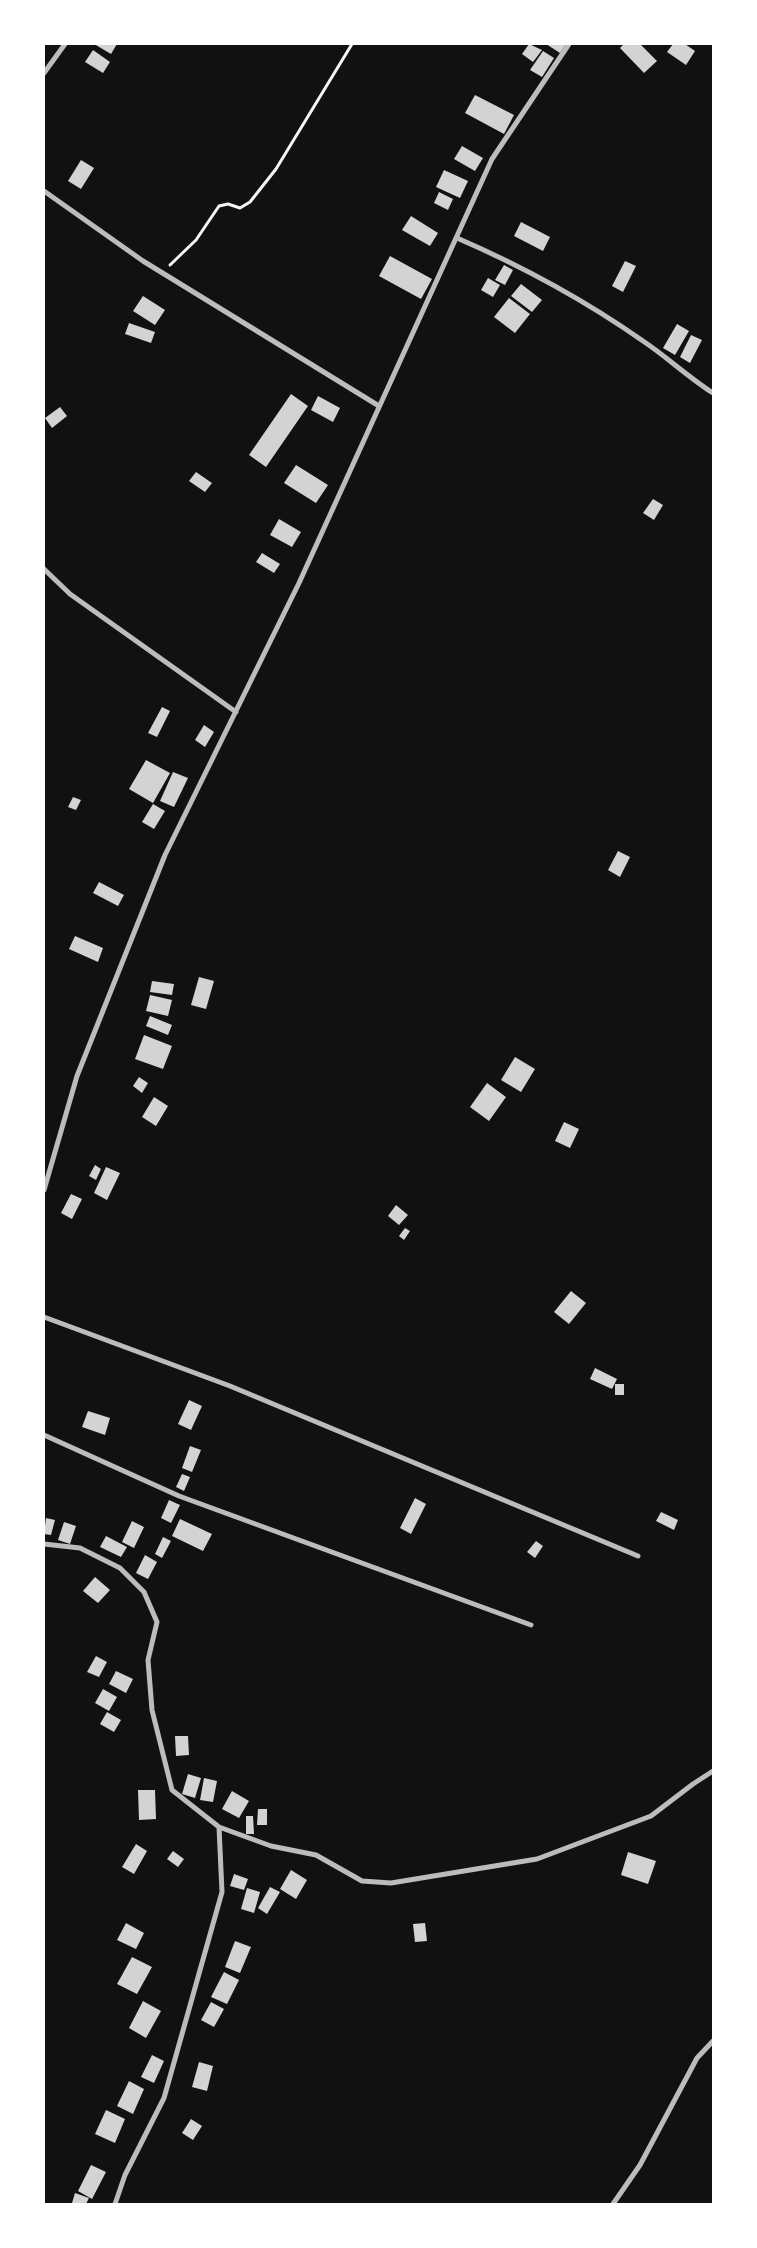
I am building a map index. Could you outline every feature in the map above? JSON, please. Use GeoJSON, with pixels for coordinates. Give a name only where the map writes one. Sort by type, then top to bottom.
{"type":"FeatureCollection","features":[{"type":"Feature","properties":{"kind":"street"},"geometry":{"type":"LineString","coordinates":[[44,73],[65,44]]}},
{"type":"Feature","properties":{"kind":"street"},"geometry":{"type":"LineString","coordinates":[[44,1190],[77,1076],[165,855],[303,574],[378,406],[492,160],[570,44]]}},
{"type":"Feature","properties":{"kind":"street"},"geometry":{"type":"LineString","coordinates":[[44,191],[158,271],[378,406]]}},
{"type":"Feature","properties":{"kind":"street"},"geometry":{"type":"LineString","coordinates":[[457,238],[521,266],[592,307],[643,341],[713,393]]}},
{"type":"Feature","properties":{"kind":"street"},"geometry":{"type":"LineString","coordinates":[[44,570],[70,594],[236,712]]}},
{"type":"Feature","properties":{"kind":"street"},"geometry":{"type":"LineString","coordinates":[[44,1317],[230,1386],[638,1556]]}},
{"type":"Feature","properties":{"kind":"street"},"geometry":{"type":"LineString","coordinates":[[44,1434],[178,1496],[531,1625]]}},
{"type":"Feature","properties":{"kind":"street"},"geometry":{"type":"LineString","coordinates":[[44,1544],[80,1548],[120,1568],[144,1592],[157,1622],[148,1660],[152,1710],[172,1790],[219,1827],[270,1846],[316,1854],[362,1881],[391,1883],[537,1859],[651,1816],[713,1771]]}},
{"type":"Feature","properties":{"kind":"street"},"geometry":{"type":"LineString","coordinates":[[115,2204],[125,2175],[164,2098],[222,1892],[219,1827]]}},
{"type":"Feature","properties":{"kind":"street"},"geometry":{"type":"LineString","coordinates":[[613,2204],[640,2165],[697,2058],[713,2041]]}},
{"type":"Feature","properties":{"kind":"path"},"geometry":{"type":"LineString","coordinates":[[158,271],[174,263],[196,240],[219,206],[228,204],[240,208],[250,202],[276,168],[352,44]]}},
{"type":"Feature","properties":{"kind":"building"},"geometry":{"type":"Polygon","coordinates":[[[94,44],[117,44],[111,54],[94,44]]]}},
{"type":"Feature","properties":{"kind":"building"},"geometry":{"type":"Polygon","coordinates":[[[529,44],[542,50],[533,62],[522,54],[529,44]]]}},
{"type":"Feature","properties":{"kind":"building"},"geometry":{"type":"Polygon","coordinates":[[[546,44],[566,44],[560,53],[546,44]]]}},
{"type":"Feature","properties":{"kind":"building"},"geometry":{"type":"Polygon","coordinates":[[[624,44],[640,44],[657,61],[644,73],[620,48],[624,44]]]}},
{"type":"Feature","properties":{"kind":"building"},"geometry":{"type":"Polygon","coordinates":[[[673,44],[685,44],[695,51],[686,65],[667,52],[673,44]]]}},
{"type":"Feature","properties":{"kind":"building"},"geometry":{"type":"Polygon","coordinates":[[[93,50],[110,62],[103,73],[85,62],[93,50]]]}},
{"type":"Feature","properties":{"kind":"building"},"geometry":{"type":"Polygon","coordinates":[[[543,51],[554,58],[542,77],[530,70],[543,51]]]}},
{"type":"Feature","properties":{"kind":"building"},"geometry":{"type":"Polygon","coordinates":[[[475,95],[514,115],[504,134],[465,113],[475,95]]]}},
{"type":"Feature","properties":{"kind":"building"},"geometry":{"type":"Polygon","coordinates":[[[462,146],[483,158],[475,171],[454,159],[462,146]]]}},
{"type":"Feature","properties":{"kind":"building"},"geometry":{"type":"Polygon","coordinates":[[[81,160],[94,168],[81,189],[68,181],[81,160]]]}},
{"type":"Feature","properties":{"kind":"building"},"geometry":{"type":"Polygon","coordinates":[[[444,170],[468,181],[460,198],[436,187],[444,170]]]}},
{"type":"Feature","properties":{"kind":"building"},"geometry":{"type":"Polygon","coordinates":[[[439,192],[453,199],[448,210],[434,203],[439,192]]]}},
{"type":"Feature","properties":{"kind":"building"},"geometry":{"type":"Polygon","coordinates":[[[411,216],[438,233],[430,246],[402,230],[411,216]]]}},
{"type":"Feature","properties":{"kind":"building"},"geometry":{"type":"Polygon","coordinates":[[[521,222],[550,237],[543,251],[514,236],[521,222]]]}},
{"type":"Feature","properties":{"kind":"building"},"geometry":{"type":"Polygon","coordinates":[[[390,256],[432,279],[421,299],[379,276],[390,256]]]}},
{"type":"Feature","properties":{"kind":"building"},"geometry":{"type":"Polygon","coordinates":[[[625,261],[636,266],[623,292],[612,286],[625,261]]]}},
{"type":"Feature","properties":{"kind":"building"},"geometry":{"type":"Polygon","coordinates":[[[504,265],[513,270],[505,285],[495,280],[504,265]]]}},
{"type":"Feature","properties":{"kind":"building"},"geometry":{"type":"Polygon","coordinates":[[[488,278],[500,285],[493,297],[481,290],[488,278]]]}},
{"type":"Feature","properties":{"kind":"building"},"geometry":{"type":"Polygon","coordinates":[[[521,284],[542,300],[532,312],[511,296],[521,284]]]}},
{"type":"Feature","properties":{"kind":"building"},"geometry":{"type":"Polygon","coordinates":[[[143,296],[165,310],[155,325],[133,311],[143,296]]]}},
{"type":"Feature","properties":{"kind":"building"},"geometry":{"type":"Polygon","coordinates":[[[509,298],[530,314],[515,333],[494,317],[509,298]]]}},
{"type":"Feature","properties":{"kind":"building"},"geometry":{"type":"Polygon","coordinates":[[[129,323],[155,332],[151,343],[125,334],[129,323]]]}},
{"type":"Feature","properties":{"kind":"building"},"geometry":{"type":"Polygon","coordinates":[[[677,324],[689,331],[675,355],[663,348],[677,324]]]}},
{"type":"Feature","properties":{"kind":"building"},"geometry":{"type":"Polygon","coordinates":[[[691,335],[702,340],[690,363],[680,357],[691,335]]]}},
{"type":"Feature","properties":{"kind":"building"},"geometry":{"type":"Polygon","coordinates":[[[291,394],[308,406],[266,467],[249,455],[291,394]]]}},
{"type":"Feature","properties":{"kind":"building"},"geometry":{"type":"Polygon","coordinates":[[[318,396],[340,408],[333,422],[311,410],[318,396]]]}},
{"type":"Feature","properties":{"kind":"building"},"geometry":{"type":"Polygon","coordinates":[[[60,407],[67,416],[52,428],[45,418],[60,407]]]}},
{"type":"Feature","properties":{"kind":"building"},"geometry":{"type":"Polygon","coordinates":[[[296,465],[328,485],[316,503],[284,483],[296,465]]]}},
{"type":"Feature","properties":{"kind":"building"},"geometry":{"type":"Polygon","coordinates":[[[196,472],[212,483],[205,492],[189,481],[196,472]]]}},
{"type":"Feature","properties":{"kind":"building"},"geometry":{"type":"Polygon","coordinates":[[[653,499],[663,505],[654,520],[643,513],[653,499]]]}},
{"type":"Feature","properties":{"kind":"building"},"geometry":{"type":"Polygon","coordinates":[[[279,519],[301,532],[292,547],[270,535],[279,519]]]}},
{"type":"Feature","properties":{"kind":"building"},"geometry":{"type":"Polygon","coordinates":[[[262,553],[280,564],[274,573],[256,562],[262,553]]]}},
{"type":"Feature","properties":{"kind":"building"},"geometry":{"type":"Polygon","coordinates":[[[162,707],[170,711],[157,737],[148,733],[162,707]]]}},
{"type":"Feature","properties":{"kind":"building"},"geometry":{"type":"Polygon","coordinates":[[[204,725],[214,732],[205,747],[195,740],[204,725]]]}},
{"type":"Feature","properties":{"kind":"building"},"geometry":{"type":"Polygon","coordinates":[[[146,760],[170,773],[153,803],[129,789],[146,760]]]}},
{"type":"Feature","properties":{"kind":"building"},"geometry":{"type":"Polygon","coordinates":[[[173,772],[188,778],[174,807],[160,801],[173,772]]]}},
{"type":"Feature","properties":{"kind":"building"},"geometry":{"type":"Polygon","coordinates":[[[73,797],[81,800],[76,810],[68,807],[73,797]]]}},
{"type":"Feature","properties":{"kind":"building"},"geometry":{"type":"Polygon","coordinates":[[[153,804],[165,811],[154,829],[142,822],[153,804]]]}},
{"type":"Feature","properties":{"kind":"building"},"geometry":{"type":"Polygon","coordinates":[[[618,851],[630,857],[620,877],[608,870],[618,851]]]}},
{"type":"Feature","properties":{"kind":"building"},"geometry":{"type":"Polygon","coordinates":[[[99,882],[124,895],[118,906],[93,893],[99,882]]]}},
{"type":"Feature","properties":{"kind":"building"},"geometry":{"type":"Polygon","coordinates":[[[75,936],[103,948],[98,962],[69,949],[75,936]]]}},
{"type":"Feature","properties":{"kind":"building"},"geometry":{"type":"Polygon","coordinates":[[[199,977],[214,981],[206,1009],[191,1005],[199,977]]]}},
{"type":"Feature","properties":{"kind":"building"},"geometry":{"type":"Polygon","coordinates":[[[152,981],[174,984],[172,995],[150,992],[152,981]]]}},
{"type":"Feature","properties":{"kind":"building"},"geometry":{"type":"Polygon","coordinates":[[[150,995],[172,1000],[168,1016],[146,1011],[150,995]]]}},
{"type":"Feature","properties":{"kind":"building"},"geometry":{"type":"Polygon","coordinates":[[[150,1016],[172,1025],[168,1035],[146,1026],[150,1016]]]}},
{"type":"Feature","properties":{"kind":"building"},"geometry":{"type":"Polygon","coordinates":[[[144,1035],[172,1046],[163,1069],[135,1059],[144,1035]]]}},
{"type":"Feature","properties":{"kind":"building"},"geometry":{"type":"Polygon","coordinates":[[[515,1057],[535,1069],[521,1092],[501,1080],[515,1057]]]}},
{"type":"Feature","properties":{"kind":"building"},"geometry":{"type":"Polygon","coordinates":[[[139,1077],[148,1083],[142,1093],[133,1086],[139,1077]]]}},
{"type":"Feature","properties":{"kind":"building"},"geometry":{"type":"Polygon","coordinates":[[[487,1083],[506,1097],[489,1121],[470,1107],[487,1083]]]}},
{"type":"Feature","properties":{"kind":"building"},"geometry":{"type":"Polygon","coordinates":[[[154,1097],[168,1106],[156,1126],[142,1117],[154,1097]]]}},
{"type":"Feature","properties":{"kind":"building"},"geometry":{"type":"Polygon","coordinates":[[[564,1122],[579,1129],[570,1148],[555,1141],[564,1122]]]}},
{"type":"Feature","properties":{"kind":"building"},"geometry":{"type":"Polygon","coordinates":[[[95,1165],[101,1169],[96,1180],[89,1176],[95,1165]]]}},
{"type":"Feature","properties":{"kind":"building"},"geometry":{"type":"Polygon","coordinates":[[[106,1167],[120,1173],[107,1200],[94,1193],[106,1167]]]}},
{"type":"Feature","properties":{"kind":"building"},"geometry":{"type":"Polygon","coordinates":[[[71,1194],[82,1199],[72,1219],[61,1213],[71,1194]]]}},
{"type":"Feature","properties":{"kind":"building"},"geometry":{"type":"Polygon","coordinates":[[[396,1205],[408,1215],[399,1225],[388,1216],[396,1205]]]}},
{"type":"Feature","properties":{"kind":"building"},"geometry":{"type":"Polygon","coordinates":[[[405,1228],[410,1231],[404,1240],[399,1236],[405,1228]]]}},
{"type":"Feature","properties":{"kind":"building"},"geometry":{"type":"Polygon","coordinates":[[[571,1291],[586,1303],[569,1324],[554,1312],[571,1291]]]}},
{"type":"Feature","properties":{"kind":"building"},"geometry":{"type":"Polygon","coordinates":[[[595,1368],[617,1379],[612,1389],[590,1379],[595,1368]]]}},
{"type":"Feature","properties":{"kind":"building"},"geometry":{"type":"Polygon","coordinates":[[[615,1384],[624,1384],[624,1395],[615,1395],[615,1384]]]}},
{"type":"Feature","properties":{"kind":"building"},"geometry":{"type":"Polygon","coordinates":[[[189,1400],[202,1406],[191,1430],[178,1424],[189,1400]]]}},
{"type":"Feature","properties":{"kind":"building"},"geometry":{"type":"Polygon","coordinates":[[[88,1411],[110,1418],[105,1435],[82,1427],[88,1411]]]}},
{"type":"Feature","properties":{"kind":"building"},"geometry":{"type":"Polygon","coordinates":[[[190,1446],[201,1450],[192,1472],[182,1468],[190,1446]]]}},
{"type":"Feature","properties":{"kind":"building"},"geometry":{"type":"Polygon","coordinates":[[[182,1474],[190,1477],[184,1491],[176,1487],[182,1474]]]}},
{"type":"Feature","properties":{"kind":"building"},"geometry":{"type":"Polygon","coordinates":[[[415,1498],[426,1504],[411,1534],[400,1528],[415,1498]]]}},
{"type":"Feature","properties":{"kind":"building"},"geometry":{"type":"Polygon","coordinates":[[[169,1500],[180,1505],[171,1523],[161,1518],[169,1500]]]}},
{"type":"Feature","properties":{"kind":"building"},"geometry":{"type":"Polygon","coordinates":[[[661,1512],[678,1520],[674,1530],[656,1521],[661,1512]]]}},
{"type":"Feature","properties":{"kind":"building"},"geometry":{"type":"Polygon","coordinates":[[[46,1518],[55,1520],[51,1535],[44,1534],[46,1518]]]}},
{"type":"Feature","properties":{"kind":"building"},"geometry":{"type":"Polygon","coordinates":[[[180,1519],[212,1534],[203,1551],[172,1536],[180,1519]]]}},
{"type":"Feature","properties":{"kind":"building"},"geometry":{"type":"Polygon","coordinates":[[[132,1521],[144,1527],[134,1548],[122,1542],[132,1521]]]}},
{"type":"Feature","properties":{"kind":"building"},"geometry":{"type":"Polygon","coordinates":[[[64,1522],[76,1526],[70,1544],[58,1540],[64,1522]]]}},
{"type":"Feature","properties":{"kind":"building"},"geometry":{"type":"Polygon","coordinates":[[[106,1536],[127,1547],[121,1557],[100,1547],[106,1536]]]}},
{"type":"Feature","properties":{"kind":"building"},"geometry":{"type":"Polygon","coordinates":[[[163,1537],[171,1541],[162,1558],[155,1554],[163,1537]]]}},
{"type":"Feature","properties":{"kind":"building"},"geometry":{"type":"Polygon","coordinates":[[[536,1541],[543,1546],[535,1558],[527,1552],[536,1541]]]}},
{"type":"Feature","properties":{"kind":"building"},"geometry":{"type":"Polygon","coordinates":[[[145,1555],[157,1562],[148,1579],[136,1573],[145,1555]]]}},
{"type":"Feature","properties":{"kind":"building"},"geometry":{"type":"Polygon","coordinates":[[[95,1577],[110,1590],[98,1603],[83,1591],[95,1577]]]}},
{"type":"Feature","properties":{"kind":"building"},"geometry":{"type":"Polygon","coordinates":[[[96,1656],[107,1662],[99,1677],[87,1672],[96,1656]]]}},
{"type":"Feature","properties":{"kind":"building"},"geometry":{"type":"Polygon","coordinates":[[[116,1671],[133,1679],[126,1693],[109,1684],[116,1671]]]}},
{"type":"Feature","properties":{"kind":"building"},"geometry":{"type":"Polygon","coordinates":[[[103,1689],[117,1697],[109,1711],[95,1703],[103,1689]]]}},
{"type":"Feature","properties":{"kind":"building"},"geometry":{"type":"Polygon","coordinates":[[[107,1712],[121,1720],[114,1732],[100,1724],[107,1712]]]}},
{"type":"Feature","properties":{"kind":"building"},"geometry":{"type":"Polygon","coordinates":[[[175,1736],[188,1736],[189,1755],[176,1756],[175,1736]]]}},
{"type":"Feature","properties":{"kind":"building"},"geometry":{"type":"Polygon","coordinates":[[[188,1774],[201,1778],[195,1798],[182,1794],[188,1774]]]}},
{"type":"Feature","properties":{"kind":"building"},"geometry":{"type":"Polygon","coordinates":[[[204,1778],[217,1781],[213,1802],[200,1800],[204,1778]]]}},
{"type":"Feature","properties":{"kind":"building"},"geometry":{"type":"Polygon","coordinates":[[[138,1790],[155,1790],[156,1819],[139,1820],[138,1790]]]}},
{"type":"Feature","properties":{"kind":"building"},"geometry":{"type":"Polygon","coordinates":[[[232,1791],[249,1801],[239,1818],[222,1809],[232,1791]]]}},
{"type":"Feature","properties":{"kind":"building"},"geometry":{"type":"Polygon","coordinates":[[[258,1809],[267,1809],[267,1825],[257,1825],[258,1809]]]}},
{"type":"Feature","properties":{"kind":"building"},"geometry":{"type":"Polygon","coordinates":[[[246,1816],[253,1816],[254,1834],[246,1834],[246,1816]]]}},
{"type":"Feature","properties":{"kind":"building"},"geometry":{"type":"Polygon","coordinates":[[[136,1844],[147,1851],[134,1874],[122,1867],[136,1844]]]}},
{"type":"Feature","properties":{"kind":"building"},"geometry":{"type":"Polygon","coordinates":[[[173,1851],[184,1859],[178,1867],[167,1859],[173,1851]]]}},
{"type":"Feature","properties":{"kind":"building"},"geometry":{"type":"Polygon","coordinates":[[[628,1852],[656,1861],[648,1884],[621,1875],[628,1852]]]}},
{"type":"Feature","properties":{"kind":"building"},"geometry":{"type":"Polygon","coordinates":[[[291,1870],[307,1880],[296,1899],[280,1889],[291,1870]]]}},
{"type":"Feature","properties":{"kind":"building"},"geometry":{"type":"Polygon","coordinates":[[[234,1874],[248,1879],[244,1890],[230,1886],[234,1874]]]}},
{"type":"Feature","properties":{"kind":"building"},"geometry":{"type":"Polygon","coordinates":[[[270,1887],[280,1892],[267,1914],[258,1908],[270,1887]]]}},
{"type":"Feature","properties":{"kind":"building"},"geometry":{"type":"Polygon","coordinates":[[[247,1888],[260,1892],[254,1913],[241,1909],[247,1888]]]}},
{"type":"Feature","properties":{"kind":"building"},"geometry":{"type":"Polygon","coordinates":[[[126,1923],[144,1933],[136,1949],[117,1940],[126,1923]]]}},
{"type":"Feature","properties":{"kind":"building"},"geometry":{"type":"Polygon","coordinates":[[[425,1923],[427,1941],[415,1942],[413,1924],[425,1923]]]}},
{"type":"Feature","properties":{"kind":"building"},"geometry":{"type":"Polygon","coordinates":[[[235,1941],[251,1947],[240,1973],[225,1967],[235,1941]]]}},
{"type":"Feature","properties":{"kind":"building"},"geometry":{"type":"Polygon","coordinates":[[[132,1957],[152,1967],[137,1994],[117,1984],[132,1957]]]}},
{"type":"Feature","properties":{"kind":"building"},"geometry":{"type":"Polygon","coordinates":[[[224,1972],[239,1980],[227,2004],[211,1997],[224,1972]]]}},
{"type":"Feature","properties":{"kind":"building"},"geometry":{"type":"Polygon","coordinates":[[[143,2001],[161,2011],[146,2038],[129,2028],[143,2001]]]}},
{"type":"Feature","properties":{"kind":"building"},"geometry":{"type":"Polygon","coordinates":[[[211,2002],[224,2009],[214,2027],[201,2020],[211,2002]]]}},
{"type":"Feature","properties":{"kind":"building"},"geometry":{"type":"Polygon","coordinates":[[[152,2055],[164,2061],[154,2083],[141,2077],[152,2055]]]}},
{"type":"Feature","properties":{"kind":"building"},"geometry":{"type":"Polygon","coordinates":[[[199,2062],[213,2066],[207,2091],[192,2087],[199,2062]]]}},
{"type":"Feature","properties":{"kind":"building"},"geometry":{"type":"Polygon","coordinates":[[[129,2081],[144,2089],[133,2114],[117,2106],[129,2081]]]}},
{"type":"Feature","properties":{"kind":"building"},"geometry":{"type":"Polygon","coordinates":[[[106,2110],[125,2119],[115,2143],[95,2134],[106,2110]]]}},
{"type":"Feature","properties":{"kind":"building"},"geometry":{"type":"Polygon","coordinates":[[[191,2119],[202,2126],[193,2140],[182,2133],[191,2119]]]}},
{"type":"Feature","properties":{"kind":"building"},"geometry":{"type":"Polygon","coordinates":[[[91,2165],[106,2172],[92,2199],[78,2191],[91,2165]]]}},
{"type":"Feature","properties":{"kind":"building"},"geometry":{"type":"Polygon","coordinates":[[[75,2193],[89,2198],[86,2204],[72,2203],[75,2193]]]}}]}
